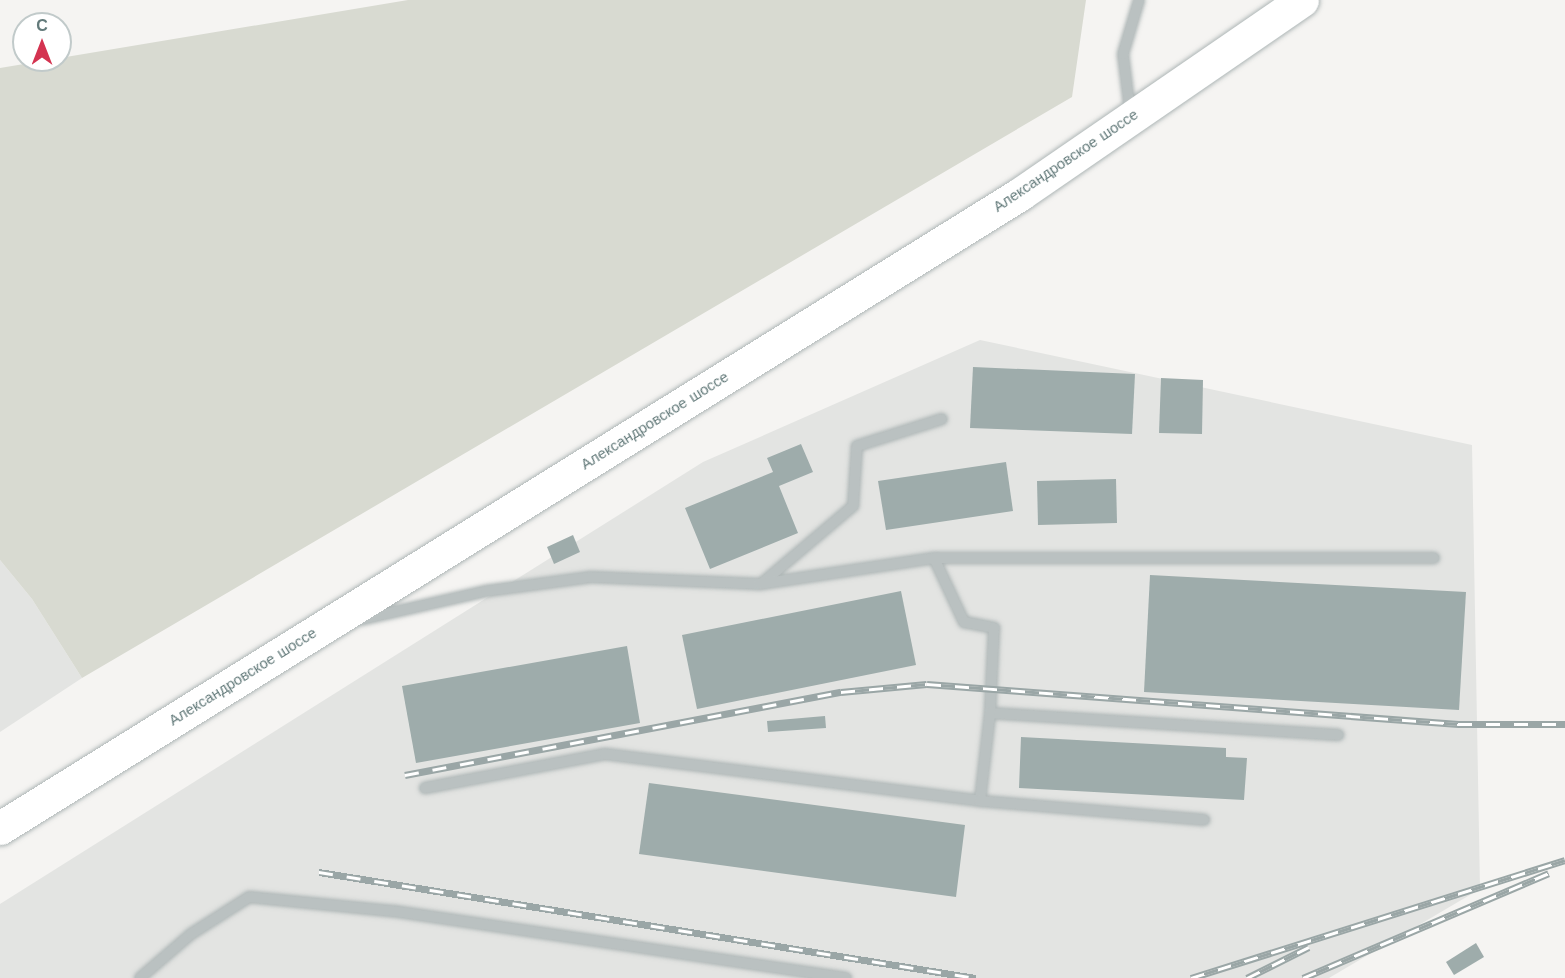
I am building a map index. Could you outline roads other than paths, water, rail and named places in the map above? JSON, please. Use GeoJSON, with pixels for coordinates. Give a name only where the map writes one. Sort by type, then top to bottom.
{"type":"FeatureCollection","features":[{"type":"Feature","properties":{"kind":"main road","name":"Александровское шоссе"},"geometry":{"type":"LineString","coordinates":[[0,828],[1020,194],[1302,0]]}},
{"type":"Feature","properties":{"kind":"lane"},"geometry":{"type":"LineString","coordinates":[[1131,118],[1123,54],[1139,0]]}},
{"type":"Feature","properties":{"kind":"lane"},"geometry":{"type":"LineString","coordinates":[[760,584],[853,506],[857,446],[942,419]]}},
{"type":"Feature","properties":{"kind":"lane"},"geometry":{"type":"LineString","coordinates":[[320,629],[486,591],[591,577],[760,584],[934,558],[1434,558]]}},
{"type":"Feature","properties":{"kind":"lane"},"geometry":{"type":"LineString","coordinates":[[934,558],[963,622],[994,628],[990,713],[980,801]]}},
{"type":"Feature","properties":{"kind":"lane"},"geometry":{"type":"LineString","coordinates":[[990,713],[1338,735]]}},
{"type":"Feature","properties":{"kind":"lane"},"geometry":{"type":"LineString","coordinates":[[426,788],[605,754],[980,801],[1204,820]]}},
{"type":"Feature","properties":{"kind":"lane"},"geometry":{"type":"LineString","coordinates":[[140,978],[191,934],[249,897],[393,911],[846,978]]}},
{"type":"Feature","properties":{"kind":"railway"},"geometry":{"type":"LineString","coordinates":[[405,775],[841,692],[927,684],[1458,724],[1565,724]]}},
{"type":"Feature","properties":{"kind":"railway"},"geometry":{"type":"LineString","coordinates":[[1191,978],[1565,860]]}},
{"type":"Feature","properties":{"kind":"railway"},"geometry":{"type":"LineString","coordinates":[[319,872],[976,978]]}},
{"type":"Feature","properties":{"kind":"railway"},"geometry":{"type":"LineString","coordinates":[[1303,978],[1549,873]]}},
{"type":"Feature","properties":{"kind":"railway"},"geometry":{"type":"LineString","coordinates":[[1247,978],[1309,947]]}}]}
